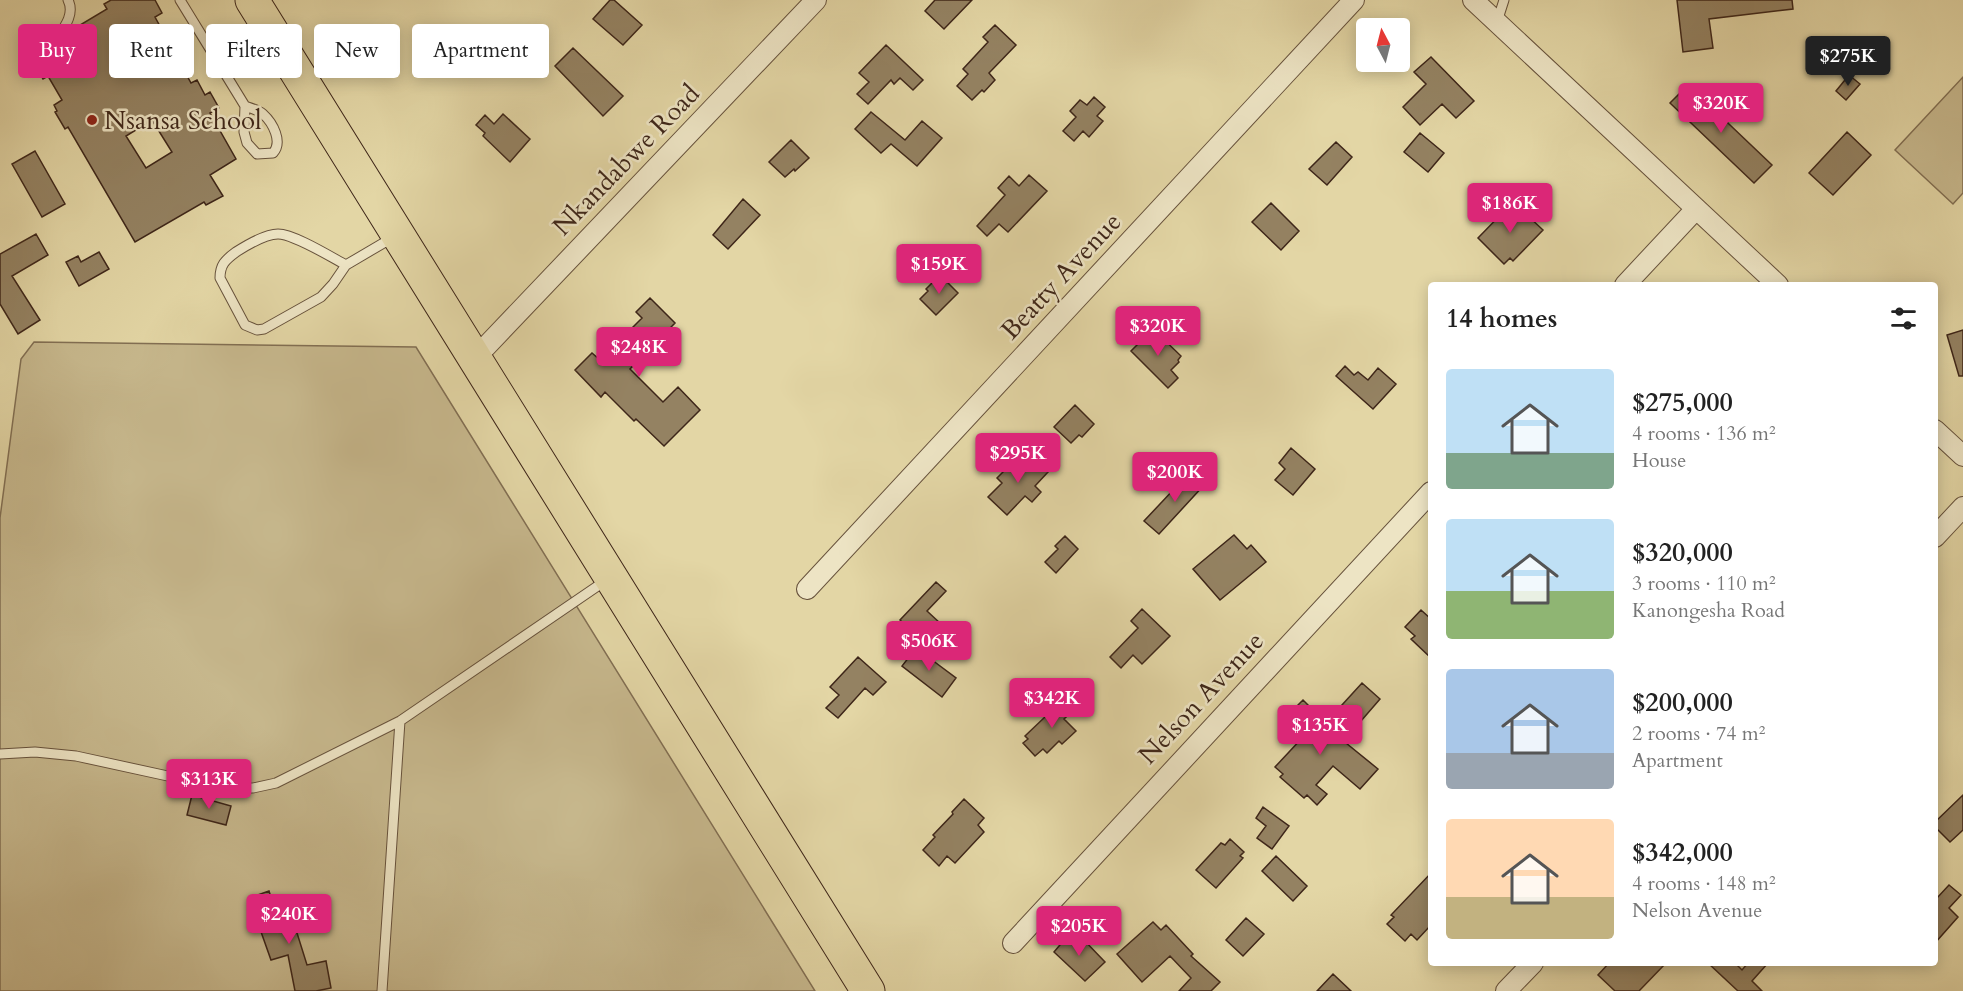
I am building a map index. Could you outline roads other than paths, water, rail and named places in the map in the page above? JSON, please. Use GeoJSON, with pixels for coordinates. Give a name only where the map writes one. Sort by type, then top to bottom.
{"type":"FeatureCollection","features":[{"type":"Feature","properties":{"kind":"highway"},"geometry":{"type":"LineString","coordinates":[[252,0],[868,991]]}},
{"type":"Feature","properties":{"kind":"street","name":"Nkandabwe Road"},"geometry":{"type":"LineString","coordinates":[[475,358],[816,0]]}},
{"type":"Feature","properties":{"kind":"street","name":"Beatty Avenue"},"geometry":{"type":"LineString","coordinates":[[807,589],[1354,0]]}},
{"type":"Feature","properties":{"kind":"street"},"geometry":{"type":"LineString","coordinates":[[1473,0],[1775,282]]}},
{"type":"Feature","properties":{"kind":"street"},"geometry":{"type":"LineString","coordinates":[[1628,282],[1696,209]]}},
{"type":"Feature","properties":{"kind":"street"},"geometry":{"type":"LineString","coordinates":[[1938,433],[1963,456]]}},
{"type":"Feature","properties":{"kind":"street","name":"Nelson Avenue"},"geometry":{"type":"LineString","coordinates":[[1013,943],[1428,495]]}},
{"type":"Feature","properties":{"kind":"street"},"geometry":{"type":"LineString","coordinates":[[1938,534],[1963,507]]}},
{"type":"Feature","properties":{"kind":"street"},"geometry":{"type":"LineString","coordinates":[[1506,991],[1530,966]]}},
{"type":"Feature","properties":{"kind":"lane"},"geometry":{"type":"LineString","coordinates":[[65,24],[71,14],[72,7],[68,0]]}},
{"type":"Feature","properties":{"kind":"lane"},"geometry":{"type":"LineString","coordinates":[[180,0],[245,106],[244,132],[247,143],[257,154],[273,153],[278,142],[270,123],[263,114],[245,106]]}},
{"type":"Feature","properties":{"kind":"lane"},"geometry":{"type":"LineString","coordinates":[[1497,22],[1504,0]]}},
{"type":"Feature","properties":{"kind":"lane"},"geometry":{"type":"LineString","coordinates":[[346,265],[288,236],[273,234],[246,246],[227,259],[220,270],[220,278],[245,325],[257,330],[321,297],[346,265],[398,234]]}},
{"type":"Feature","properties":{"kind":"lane"},"geometry":{"type":"LineString","coordinates":[[0,754],[56,753],[232,788],[253,788],[276,783],[400,721],[610,578]]}},
{"type":"Feature","properties":{"kind":"lane"},"geometry":{"type":"LineString","coordinates":[[382,991],[400,721]]}},
{"type":"Feature","properties":{"kind":"place","name":"Nsansa School"},"geometry":{"type":"Point","coordinates":[92,120]}}]}
